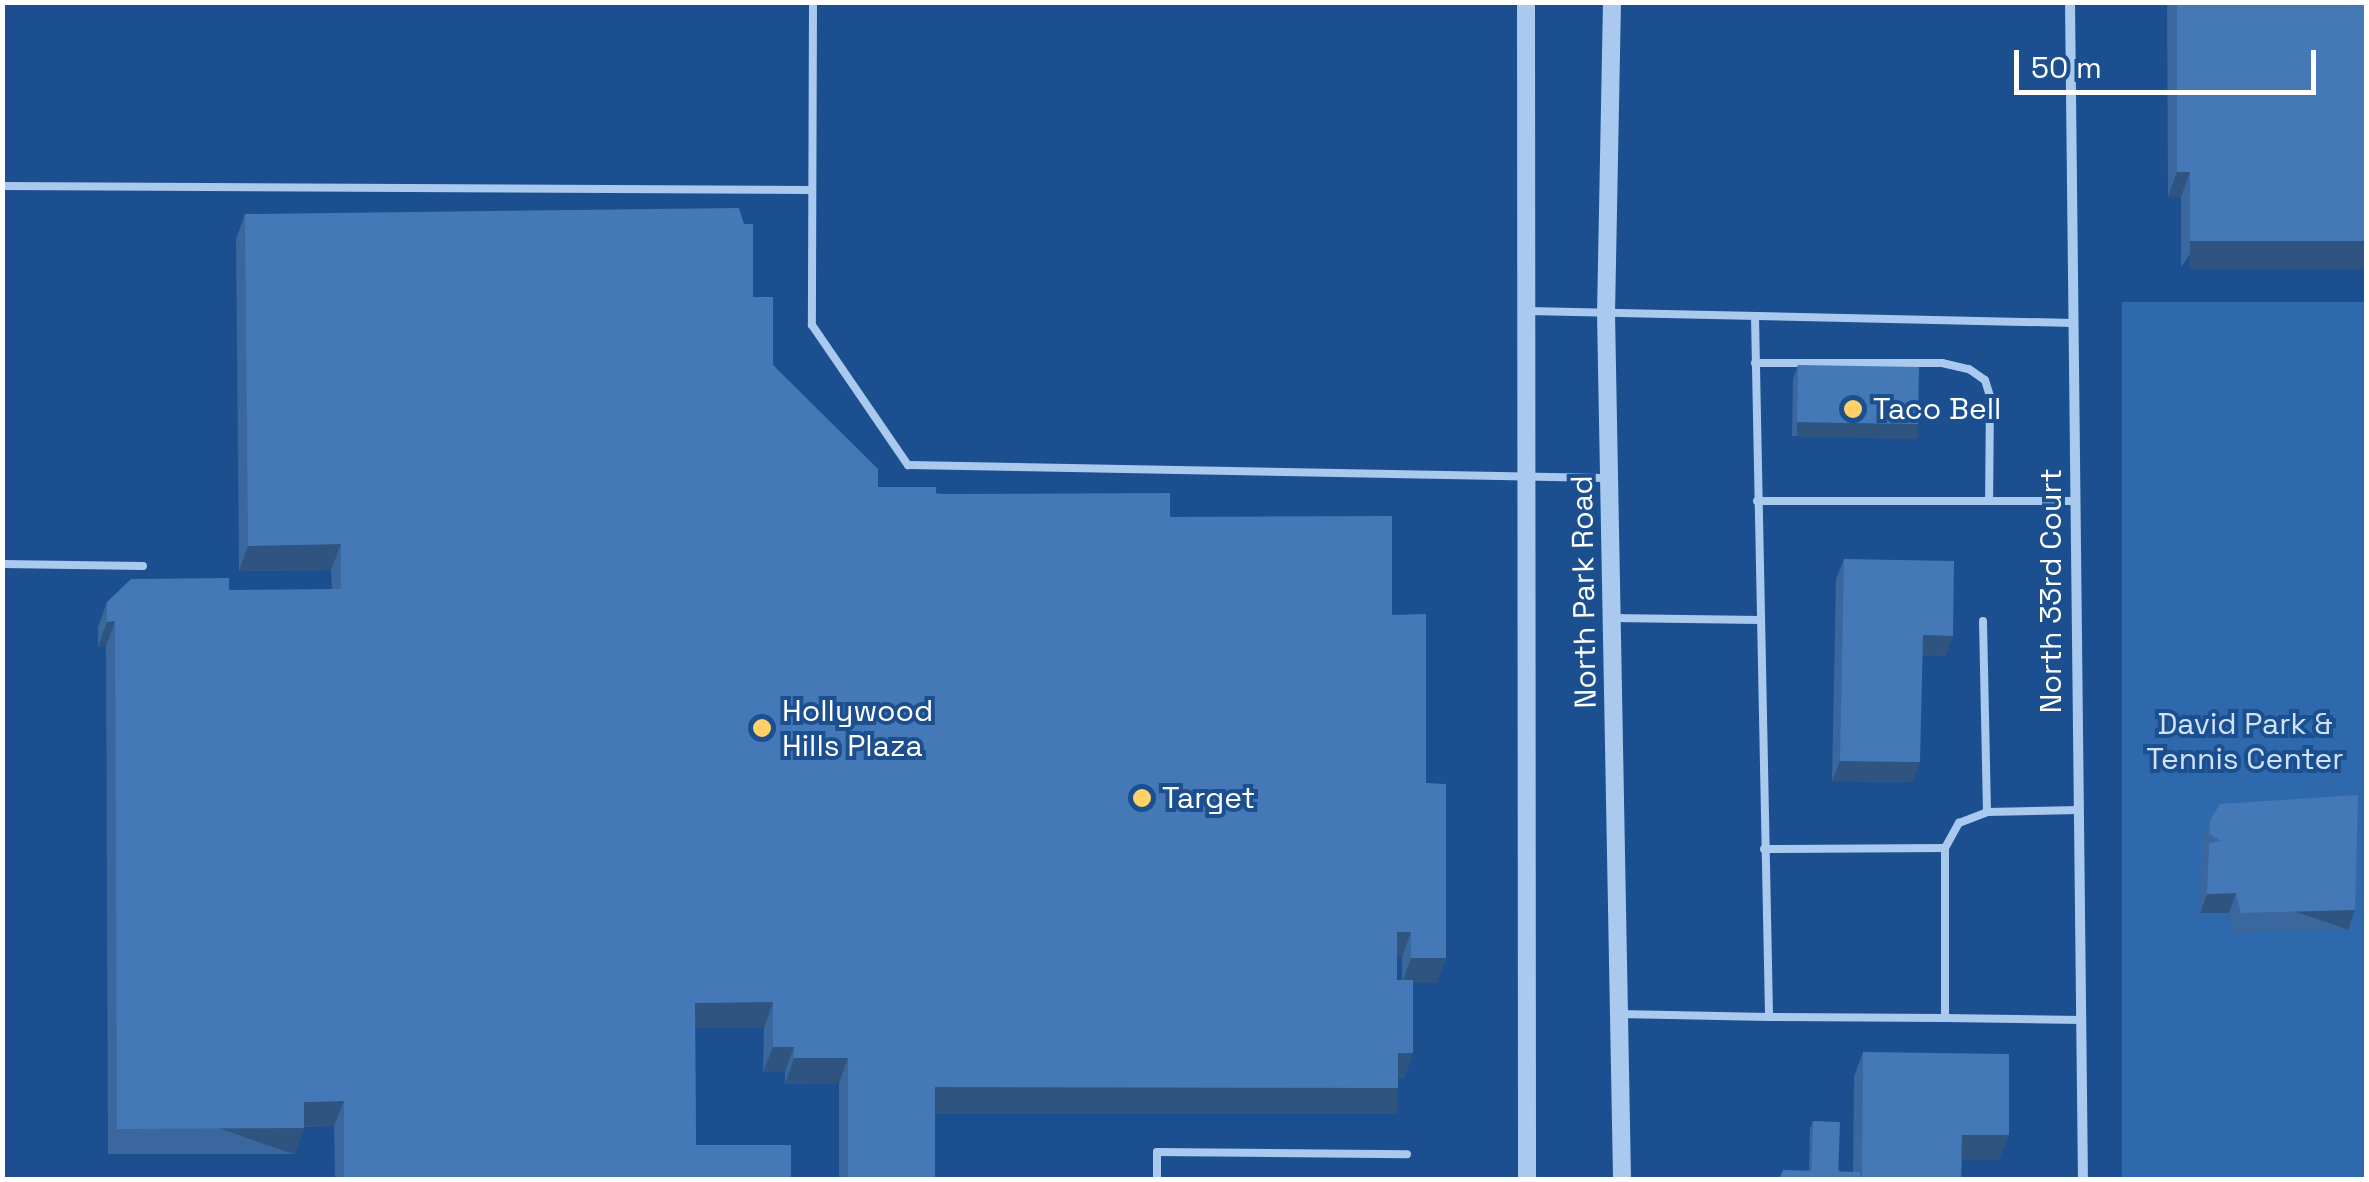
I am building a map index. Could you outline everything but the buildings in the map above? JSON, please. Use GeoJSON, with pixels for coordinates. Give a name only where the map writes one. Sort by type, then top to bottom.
{"type":"FeatureCollection","features":[{"type":"Feature","properties":{"kind":"street","name":"North Park Road"},"geometry":{"type":"LineString","coordinates":[[1526,2],[1522,478],[1527,1180]]}},
{"type":"Feature","properties":{"kind":"street","name":"North Park Road"},"geometry":{"type":"LineString","coordinates":[[1612,2],[1606,313],[1622,1180]]}},
{"type":"Feature","properties":{"kind":"street","name":"North 33rd Court"},"geometry":{"type":"LineString","coordinates":[[2070,2],[2083,1180]]}},
{"type":"Feature","properties":{"kind":"lane"},"geometry":{"type":"LineString","coordinates":[[813,2],[812,326],[908,465],[1609,478]]}},
{"type":"Feature","properties":{"kind":"lane"},"geometry":{"type":"LineString","coordinates":[[2,186],[812,190]]}},
{"type":"Feature","properties":{"kind":"lane"},"geometry":{"type":"LineString","coordinates":[[1526,311],[2074,322]]}},
{"type":"Feature","properties":{"kind":"lane"},"geometry":{"type":"LineString","coordinates":[[1755,317],[1769,1017]]}},
{"type":"Feature","properties":{"kind":"lane"},"geometry":{"type":"LineString","coordinates":[[1755,363],[1942,363],[1969,369],[1985,380],[1990,396],[1989,500]]}},
{"type":"Feature","properties":{"kind":"lane"},"geometry":{"type":"LineString","coordinates":[[1756,501],[2076,502]]}},
{"type":"Feature","properties":{"kind":"lane"},"geometry":{"type":"LineString","coordinates":[[2,564],[143,566]]}},
{"type":"Feature","properties":{"kind":"lane"},"geometry":{"type":"LineString","coordinates":[[1612,618],[1760,620]]}},
{"type":"Feature","properties":{"kind":"lane"},"geometry":{"type":"LineString","coordinates":[[1983,621],[1987,812]]}},
{"type":"Feature","properties":{"kind":"lane"},"geometry":{"type":"LineString","coordinates":[[1946,1018],[1945,848],[1958,823],[1987,812],[2078,810]]}},
{"type":"Feature","properties":{"kind":"lane"},"geometry":{"type":"LineString","coordinates":[[1764,850],[1945,848]]}},
{"type":"Feature","properties":{"kind":"lane"},"geometry":{"type":"LineString","coordinates":[[1620,1014],[2081,1020]]}},
{"type":"Feature","properties":{"kind":"lane"},"geometry":{"type":"LineString","coordinates":[[1157,1180],[1158,1152],[1407,1154]]}},
{"type":"Feature","properties":{"kind":"green space","name":"David Park & Tennis Center"},"geometry":{"type":"Polygon","coordinates":[[[2122,302],[2366,302],[2366,1179],[2122,1179],[2122,302]]]}},
{"type":"Feature","properties":{"kind":"place","name":"Taco Bell"},"geometry":{"type":"Point","coordinates":[1853,409]}},
{"type":"Feature","properties":{"kind":"place","name":"Hollywood Hills Plaza"},"geometry":{"type":"Point","coordinates":[762,728]}},
{"type":"Feature","properties":{"kind":"place","name":"Target"},"geometry":{"type":"Point","coordinates":[1142,798]}}]}
